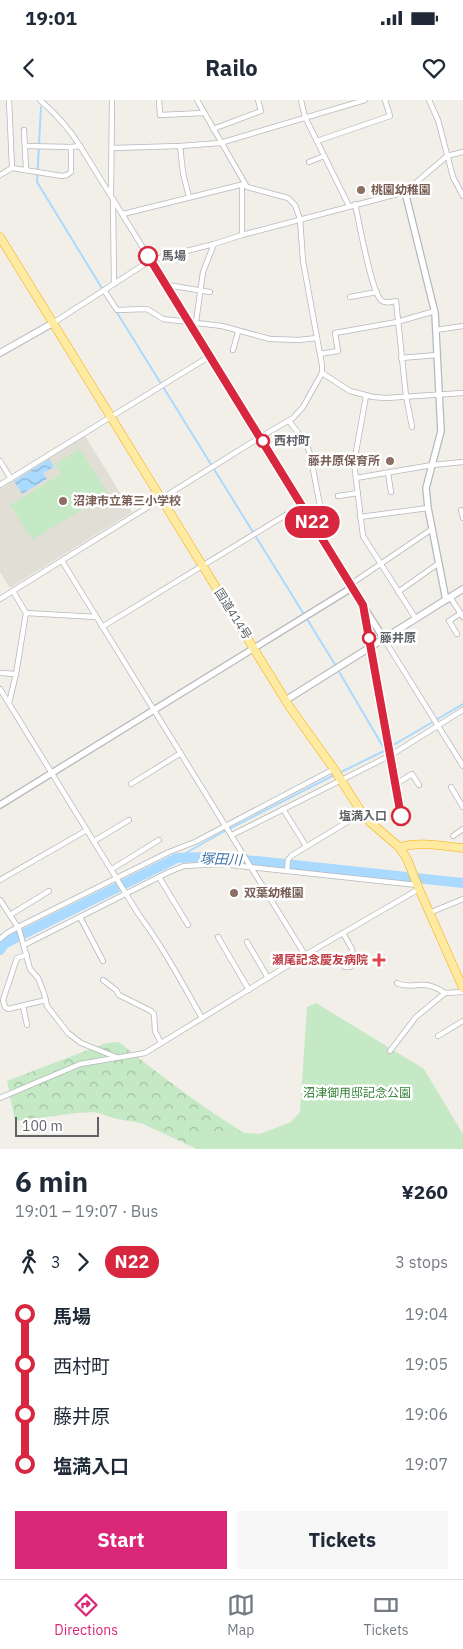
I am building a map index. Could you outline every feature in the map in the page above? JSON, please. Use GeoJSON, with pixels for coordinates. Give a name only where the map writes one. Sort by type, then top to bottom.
{"type":"FeatureCollection","features":[{"type":"Feature","properties":{"kind":"highway","name":"国道414号"},"geometry":{"type":"LineString","coordinates":[[0,237],[286,700],[341,779],[362,813],[399,847],[407,859],[417,886],[463,988]]}},
{"type":"Feature","properties":{"kind":"highway"},"geometry":{"type":"LineString","coordinates":[[399,847],[412,844],[428,844],[463,848]]}},
{"type":"Feature","properties":{"kind":"main road"},"geometry":{"type":"LineString","coordinates":[[0,353],[53,323]]}},
{"type":"Feature","properties":{"kind":"main road"},"geometry":{"type":"LineString","coordinates":[[286,700],[463,590]]}},
{"type":"Feature","properties":{"kind":"street"},"geometry":{"type":"LineString","coordinates":[[9,100],[12,168]]}},
{"type":"Feature","properties":{"kind":"street"},"geometry":{"type":"LineString","coordinates":[[40,100],[58,115],[69,128],[463,766]]}},
{"type":"Feature","properties":{"kind":"street"},"geometry":{"type":"LineString","coordinates":[[112,100],[114,284]]}},
{"type":"Feature","properties":{"kind":"street"},"geometry":{"type":"LineString","coordinates":[[159,100],[160,116],[204,113]]}},
{"type":"Feature","properties":{"kind":"street"},"geometry":{"type":"LineString","coordinates":[[0,599],[260,437],[289,421],[303,407],[322,373],[303,261],[300,220],[295,205],[288,198],[249,189],[244,184],[197,100]]}},
{"type":"Feature","properties":{"kind":"street"},"geometry":{"type":"LineString","coordinates":[[213,129],[261,111],[258,100]]}},
{"type":"Feature","properties":{"kind":"street"},"geometry":{"type":"LineString","coordinates":[[301,100],[305,117],[349,206]]}},
{"type":"Feature","properties":{"kind":"street"},"geometry":{"type":"LineString","coordinates":[[112,148],[220,143],[365,100]]}},
{"type":"Feature","properties":{"kind":"street"},"geometry":{"type":"LineString","coordinates":[[316,140],[390,116],[385,100]]}},
{"type":"Feature","properties":{"kind":"street"},"geometry":{"type":"LineString","coordinates":[[429,100],[438,120],[453,178],[463,196]]}},
{"type":"Feature","properties":{"kind":"street"},"geometry":{"type":"LineString","coordinates":[[24,130],[26,170]]}},
{"type":"Feature","properties":{"kind":"street"},"geometry":{"type":"LineString","coordinates":[[25,146],[71,148],[80,146]]}},
{"type":"Feature","properties":{"kind":"street"},"geometry":{"type":"LineString","coordinates":[[180,146],[188,197]]}},
{"type":"Feature","properties":{"kind":"street"},"geometry":{"type":"LineString","coordinates":[[0,175],[12,168],[62,176],[67,175],[71,172],[71,148]]}},
{"type":"Feature","properties":{"kind":"street"},"geometry":{"type":"LineString","coordinates":[[53,323],[151,260],[405,192],[447,156],[463,152]]}},
{"type":"Feature","properties":{"kind":"street"},"geometry":{"type":"LineString","coordinates":[[309,162],[324,156]]}},
{"type":"Feature","properties":{"kind":"street"},"geometry":{"type":"LineString","coordinates":[[123,214],[244,184]]}},
{"type":"Feature","properties":{"kind":"street"},"geometry":{"type":"LineString","coordinates":[[242,235],[242,188],[244,184]]}},
{"type":"Feature","properties":{"kind":"street"},"geometry":{"type":"LineString","coordinates":[[405,192],[435,311],[441,431],[426,488],[432,529],[448,598],[462,615],[449,620],[457,634]]}},
{"type":"Feature","properties":{"kind":"street"},"geometry":{"type":"LineString","coordinates":[[355,204],[372,281],[380,300],[386,303],[396,301],[401,358],[412,427]]}},
{"type":"Feature","properties":{"kind":"street"},"geometry":{"type":"LineString","coordinates":[[196,322],[205,263],[214,244]]}},
{"type":"Feature","properties":{"kind":"street"},"geometry":{"type":"LineString","coordinates":[[167,285],[210,292]]}},
{"type":"Feature","properties":{"kind":"street"},"geometry":{"type":"LineString","coordinates":[[104,290],[117,310],[147,309],[163,320],[189,321],[222,326],[238,332],[276,340],[317,338]]}},
{"type":"Feature","properties":{"kind":"street"},"geometry":{"type":"LineString","coordinates":[[350,296],[377,292]]}},
{"type":"Feature","properties":{"kind":"street"},"geometry":{"type":"LineString","coordinates":[[320,354],[338,352],[335,333],[397,322],[435,311]]}},
{"type":"Feature","properties":{"kind":"street"},"geometry":{"type":"LineString","coordinates":[[436,330],[463,326]]}},
{"type":"Feature","properties":{"kind":"street"},"geometry":{"type":"LineString","coordinates":[[233,350],[238,332]]}},
{"type":"Feature","properties":{"kind":"street"},"geometry":{"type":"LineString","coordinates":[[401,358],[437,355]]}},
{"type":"Feature","properties":{"kind":"street"},"geometry":{"type":"LineString","coordinates":[[0,485],[210,356]]}},
{"type":"Feature","properties":{"kind":"street"},"geometry":{"type":"LineString","coordinates":[[322,373],[350,390],[366,396],[386,398],[463,393]]}},
{"type":"Feature","properties":{"kind":"street"},"geometry":{"type":"LineString","coordinates":[[366,396],[354,463],[363,536],[416,619]]}},
{"type":"Feature","properties":{"kind":"street"},"geometry":{"type":"LineString","coordinates":[[289,421],[303,438],[310,454],[324,526],[321,536]]}},
{"type":"Feature","properties":{"kind":"street"},"geometry":{"type":"LineString","coordinates":[[0,461],[11,479]]}},
{"type":"Feature","properties":{"kind":"street"},"geometry":{"type":"LineString","coordinates":[[356,478],[432,465],[463,462]]}},
{"type":"Feature","properties":{"kind":"street"},"geometry":{"type":"LineString","coordinates":[[388,473],[391,492]]}},
{"type":"Feature","properties":{"kind":"street"},"geometry":{"type":"LineString","coordinates":[[338,496],[358,493]]}},
{"type":"Feature","properties":{"kind":"street"},"geometry":{"type":"LineString","coordinates":[[102,628],[302,505]]}},
{"type":"Feature","properties":{"kind":"street"},"geometry":{"type":"LineString","coordinates":[[360,517],[428,508]]}},
{"type":"Feature","properties":{"kind":"street"},"geometry":{"type":"LineString","coordinates":[[461,510],[463,518]]}},
{"type":"Feature","properties":{"kind":"street"},"geometry":{"type":"LineString","coordinates":[[0,805],[308,614],[432,529]]}},
{"type":"Feature","properties":{"kind":"street"},"geometry":{"type":"LineString","coordinates":[[62,561],[305,955]]}},
{"type":"Feature","properties":{"kind":"street"},"geometry":{"type":"LineString","coordinates":[[398,592],[439,563]]}},
{"type":"Feature","properties":{"kind":"street"},"geometry":{"type":"LineString","coordinates":[[9,703],[26,613],[13,591]]}},
{"type":"Feature","properties":{"kind":"street"},"geometry":{"type":"LineString","coordinates":[[363,605],[401,816]]}},
{"type":"Feature","properties":{"kind":"street"},"geometry":{"type":"LineString","coordinates":[[26,613],[96,617]]}},
{"type":"Feature","properties":{"kind":"street"},"geometry":{"type":"LineString","coordinates":[[0,673],[16,674]]}},
{"type":"Feature","properties":{"kind":"street"},"geometry":{"type":"LineString","coordinates":[[0,689],[139,915],[157,938],[202,1018]]}},
{"type":"Feature","properties":{"kind":"street"},"geometry":{"type":"LineString","coordinates":[[232,836],[391,755],[463,710]]}},
{"type":"Feature","properties":{"kind":"street"},"geometry":{"type":"LineString","coordinates":[[131,784],[181,753]]}},
{"type":"Feature","properties":{"kind":"street"},"geometry":{"type":"LineString","coordinates":[[0,939],[169,852],[195,842],[334,769]]}},
{"type":"Feature","properties":{"kind":"street"},"geometry":{"type":"LineString","coordinates":[[396,784],[412,774],[419,785]]}},
{"type":"Feature","properties":{"kind":"street"},"geometry":{"type":"LineString","coordinates":[[451,787],[463,807]]}},
{"type":"Feature","properties":{"kind":"street"},"geometry":{"type":"LineString","coordinates":[[283,809],[306,846]]}},
{"type":"Feature","properties":{"kind":"street"},"geometry":{"type":"LineString","coordinates":[[287,870],[288,860],[291,856],[362,813]]}},
{"type":"Feature","properties":{"kind":"street"},"geometry":{"type":"LineString","coordinates":[[94,840],[129,820]]}},
{"type":"Feature","properties":{"kind":"street"},"geometry":{"type":"LineString","coordinates":[[454,836],[463,829]]}},
{"type":"Feature","properties":{"kind":"street"},"geometry":{"type":"LineString","coordinates":[[0,880],[87,830]]}},
{"type":"Feature","properties":{"kind":"street"},"geometry":{"type":"LineString","coordinates":[[112,869],[159,840]]}},
{"type":"Feature","properties":{"kind":"street"},"geometry":{"type":"LineString","coordinates":[[24,944],[184,866],[221,864],[250,866],[417,886]]}},
{"type":"Feature","properties":{"kind":"street"},"geometry":{"type":"LineString","coordinates":[[159,877],[188,925]]}},
{"type":"Feature","properties":{"kind":"street"},"geometry":{"type":"LineString","coordinates":[[0,1098],[80,1064],[145,1053],[417,886]]}},
{"type":"Feature","properties":{"kind":"street"},"geometry":{"type":"LineString","coordinates":[[10,915],[49,891]]}},
{"type":"Feature","properties":{"kind":"street"},"geometry":{"type":"LineString","coordinates":[[429,913],[463,899]]}},
{"type":"Feature","properties":{"kind":"street"},"geometry":{"type":"LineString","coordinates":[[0,900],[19,928],[30,969],[38,978],[47,1006],[68,1033],[81,1043],[116,1058]]}},
{"type":"Feature","properties":{"kind":"street"},"geometry":{"type":"LineString","coordinates":[[80,917],[103,961]]}},
{"type":"Feature","properties":{"kind":"street"},"geometry":{"type":"LineString","coordinates":[[343,933],[352,949],[354,961],[350,967],[346,967]]}},
{"type":"Feature","properties":{"kind":"street"},"geometry":{"type":"LineString","coordinates":[[218,937],[248,990]]}},
{"type":"Feature","properties":{"kind":"street"},"geometry":{"type":"LineString","coordinates":[[247,942],[268,978]]}},
{"type":"Feature","properties":{"kind":"street"},"geometry":{"type":"LineString","coordinates":[[27,955],[17,958],[3,1000],[5,1007],[8,1009],[46,1000]]}},
{"type":"Feature","properties":{"kind":"street"},"geometry":{"type":"LineString","coordinates":[[103,980],[116,990],[119,995],[154,1014],[155,1031],[161,1043]]}},
{"type":"Feature","properties":{"kind":"street"},"geometry":{"type":"LineString","coordinates":[[398,982],[403,986],[431,986],[445,993],[463,992]]}},
{"type":"Feature","properties":{"kind":"street"},"geometry":{"type":"LineString","coordinates":[[390,1051],[416,1017],[445,993]]}},
{"type":"Feature","properties":{"kind":"street"},"geometry":{"type":"LineString","coordinates":[[23,1006],[27,1026]]}},
{"type":"Feature","properties":{"kind":"street"},"geometry":{"type":"LineString","coordinates":[[438,1036],[463,1021]]}},
{"type":"Feature","properties":{"kind":"shaded area","name":"沼津市立第三小学校"},"geometry":{"type":"Polygon","coordinates":[[[85,436],[132,512],[10,588],[0,572],[0,489],[85,436]]]}},
{"type":"Feature","properties":{"kind":"green space"},"geometry":{"type":"Polygon","coordinates":[[[80,449],[108,494],[32,540],[10,505],[61,474],[55,464],[80,449]]]}},
{"type":"Feature","properties":{"kind":"green space","name":"沼津御用邸記念公園"},"geometry":{"type":"Polygon","coordinates":[[[316,1003],[424,1069],[463,1134],[463,1149],[196,1149],[203,1130],[260,1134],[291,1122],[300,1112],[307,1007],[316,1003]]]}},
{"type":"Feature","properties":{"kind":"green space"},"geometry":{"type":"Polygon","coordinates":[[[119,1042],[173,1084],[267,1147],[266,1149],[197,1149],[141,1123],[117,1119],[95,1112],[15,1121],[7,1081],[106,1043],[119,1042]]]}},
{"type":"Feature","properties":{"kind":"water"},"geometry":{"type":"Polygon","coordinates":[[[49,459],[54,467],[43,473],[47,479],[22,494],[14,481],[49,459]]]}},
{"type":"Feature","properties":{"kind":"waterway"},"geometry":{"type":"LineString","coordinates":[[41,107],[37,182],[103,290]]}},
{"type":"Feature","properties":{"kind":"waterway"},"geometry":{"type":"LineString","coordinates":[[116,311],[336,666]]}},
{"type":"Feature","properties":{"kind":"waterway"},"geometry":{"type":"LineString","coordinates":[[338,670],[385,750]]}},
{"type":"Feature","properties":{"kind":"waterway"},"geometry":{"type":"LineString","coordinates":[[390,747],[463,704]]}},
{"type":"Feature","properties":{"kind":"waterway"},"geometry":{"type":"LineString","coordinates":[[339,773],[386,750]]}},
{"type":"Feature","properties":{"kind":"waterway"},"geometry":{"type":"LineString","coordinates":[[177,858],[334,775]]}},
{"type":"Feature","properties":{"kind":"waterway","name":"塚田川"},"geometry":{"type":"LineString","coordinates":[[0,950],[4,944],[15,938],[177,858],[204,857],[257,861],[463,883]]}},
{"type":"Feature","properties":{"kind":"bus line","name":"N22"},"geometry":{"type":"LineString","coordinates":[[148,256],[363,605],[401,816]]}},
{"type":"Feature","properties":{"kind":"place","name":"桃園幼稚園"},"geometry":{"type":"Point","coordinates":[361,190]}},
{"type":"Feature","properties":{"kind":"place","name":"馬場"},"geometry":{"type":"Point","coordinates":[148,256]}},
{"type":"Feature","properties":{"kind":"place","name":"西村町"},"geometry":{"type":"Point","coordinates":[263,441]}},
{"type":"Feature","properties":{"kind":"place","name":"藤井原保育所"},"geometry":{"type":"Point","coordinates":[390,461]}},
{"type":"Feature","properties":{"kind":"place","name":"沼津市立第三小学校"},"geometry":{"type":"Point","coordinates":[63,501]}},
{"type":"Feature","properties":{"kind":"place","name":"藤井原"},"geometry":{"type":"Point","coordinates":[369,638]}},
{"type":"Feature","properties":{"kind":"place","name":"塩満入口"},"geometry":{"type":"Point","coordinates":[401,816]}},
{"type":"Feature","properties":{"kind":"place","name":"双葉幼稚園"},"geometry":{"type":"Point","coordinates":[234,893]}},
{"type":"Feature","properties":{"kind":"place","name":"瀬尾記念慶友病院"},"geometry":{"type":"Point","coordinates":[379,960]}}]}
